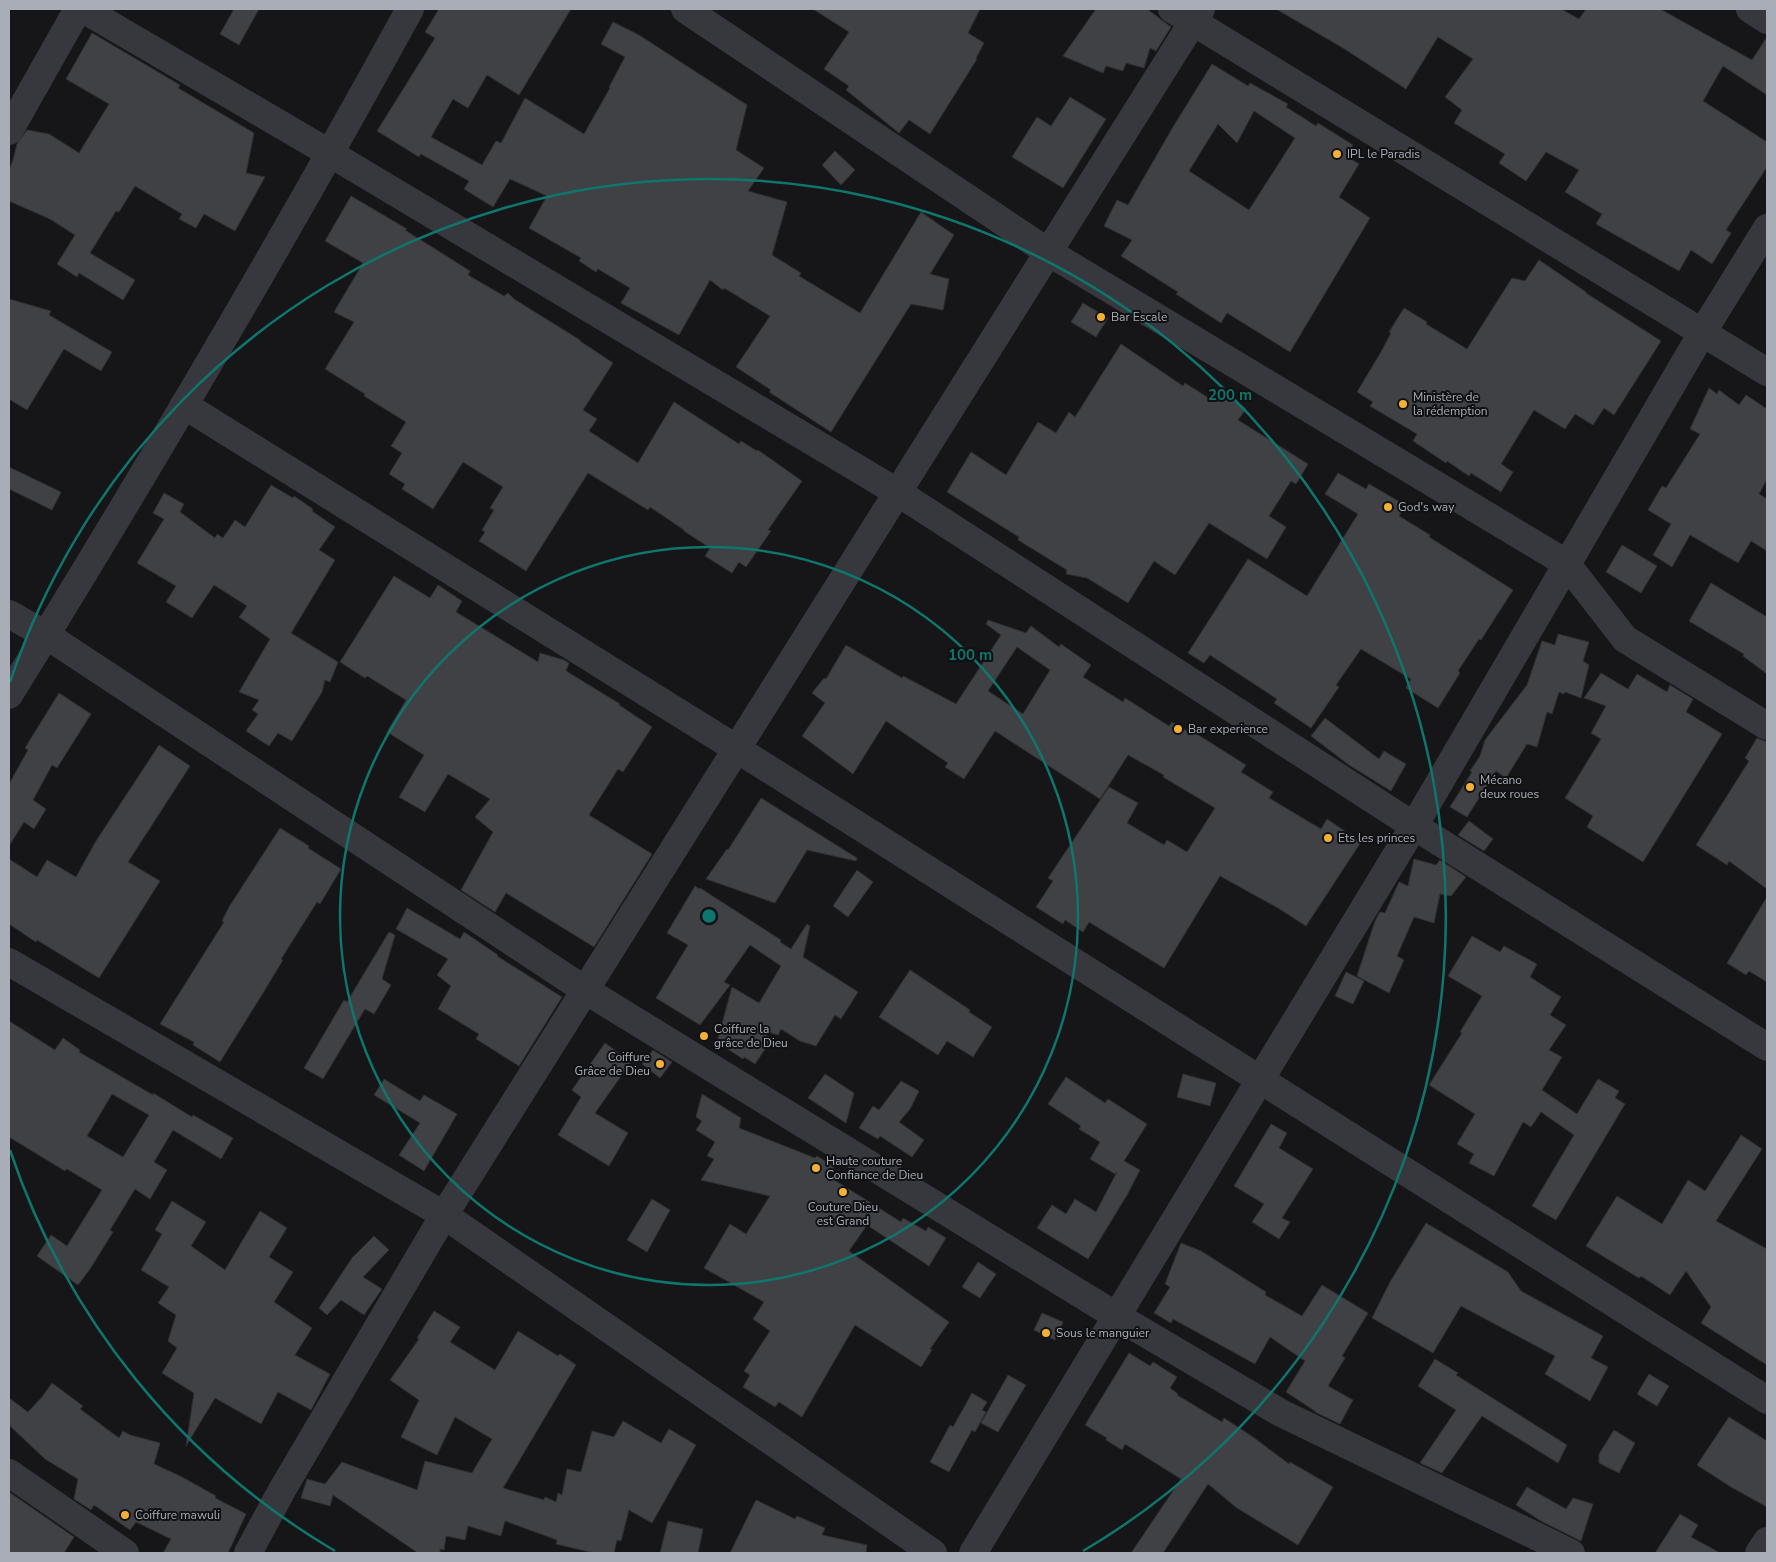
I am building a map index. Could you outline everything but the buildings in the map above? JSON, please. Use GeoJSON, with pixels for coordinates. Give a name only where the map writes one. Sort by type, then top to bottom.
{"type":"FeatureCollection","features":[{"type":"Feature","properties":{"kind":"street"},"geometry":{"type":"LineString","coordinates":[[9,131],[78,9]]}},
{"type":"Feature","properties":{"kind":"street"},"geometry":{"type":"LineString","coordinates":[[83,9],[898,492],[1414,826],[1767,1047]]}},
{"type":"Feature","properties":{"kind":"street"},"geometry":{"type":"LineString","coordinates":[[9,695],[184,405],[330,154],[410,9]]}},
{"type":"Feature","properties":{"kind":"street"},"geometry":{"type":"LineString","coordinates":[[686,9],[1048,252],[1566,563],[1625,639],[1767,726]]}},
{"type":"Feature","properties":{"kind":"street"},"geometry":{"type":"LineString","coordinates":[[1750,9],[1767,20]]}},
{"type":"Feature","properties":{"kind":"street"},"geometry":{"type":"LineString","coordinates":[[248,1553],[282,1490],[444,1215],[1048,252],[1189,13],[1767,372]]}},
{"type":"Feature","properties":{"kind":"street"},"geometry":{"type":"LineString","coordinates":[[973,1553],[1118,1317],[1414,826],[1566,563],[1702,333],[1767,228]]}},
{"type":"Feature","properties":{"kind":"street"},"geometry":{"type":"LineString","coordinates":[[184,405],[737,749],[1767,1400]]}},
{"type":"Feature","properties":{"kind":"street"},"geometry":{"type":"LineString","coordinates":[[9,614],[46,636],[585,990],[1118,1317],[1281,1413],[1571,1553]]}},
{"type":"Feature","properties":{"kind":"street"},"geometry":{"type":"LineString","coordinates":[[9,962],[444,1215],[933,1553]]}},
{"type":"Feature","properties":{"kind":"street"},"geometry":{"type":"LineString","coordinates":[[9,1474],[125,1553]]}},
{"type":"Feature","properties":{"kind":"street"},"geometry":{"type":"LineString","coordinates":[[1759,1553],[1767,1541]]}},
{"type":"Feature","properties":{"kind":"place","name":"IPL le Paradis"},"geometry":{"type":"Point","coordinates":[1337,154]}},
{"type":"Feature","properties":{"kind":"place","name":"Bar Escale"},"geometry":{"type":"Point","coordinates":[1101,317]}},
{"type":"Feature","properties":{"kind":"place","name":"Ministère de la rédemption"},"geometry":{"type":"Point","coordinates":[1403,404]}},
{"type":"Feature","properties":{"kind":"place","name":"God's way"},"geometry":{"type":"Point","coordinates":[1388,507]}},
{"type":"Feature","properties":{"kind":"place","name":"Bar experience"},"geometry":{"type":"Point","coordinates":[1178,729]}},
{"type":"Feature","properties":{"kind":"place","name":"Mécano deux roues"},"geometry":{"type":"Point","coordinates":[1470,787]}},
{"type":"Feature","properties":{"kind":"place","name":"Ets les princes"},"geometry":{"type":"Point","coordinates":[1328,838]}},
{"type":"Feature","properties":{"kind":"place","name":"Coiffure la grâce de Dieu"},"geometry":{"type":"Point","coordinates":[704,1036]}},
{"type":"Feature","properties":{"kind":"place","name":"Coiffure Grâce de Dieu"},"geometry":{"type":"Point","coordinates":[660,1064]}},
{"type":"Feature","properties":{"kind":"place","name":"Haute couture Confiance de Dieu"},"geometry":{"type":"Point","coordinates":[816,1168]}},
{"type":"Feature","properties":{"kind":"place","name":"Couture Dieu est Grand"},"geometry":{"type":"Point","coordinates":[843,1192]}},
{"type":"Feature","properties":{"kind":"place","name":"Sous le manguier"},"geometry":{"type":"Point","coordinates":[1046,1333]}},
{"type":"Feature","properties":{"kind":"place","name":"Coiffure mawuli"},"geometry":{"type":"Point","coordinates":[125,1515]}}]}
